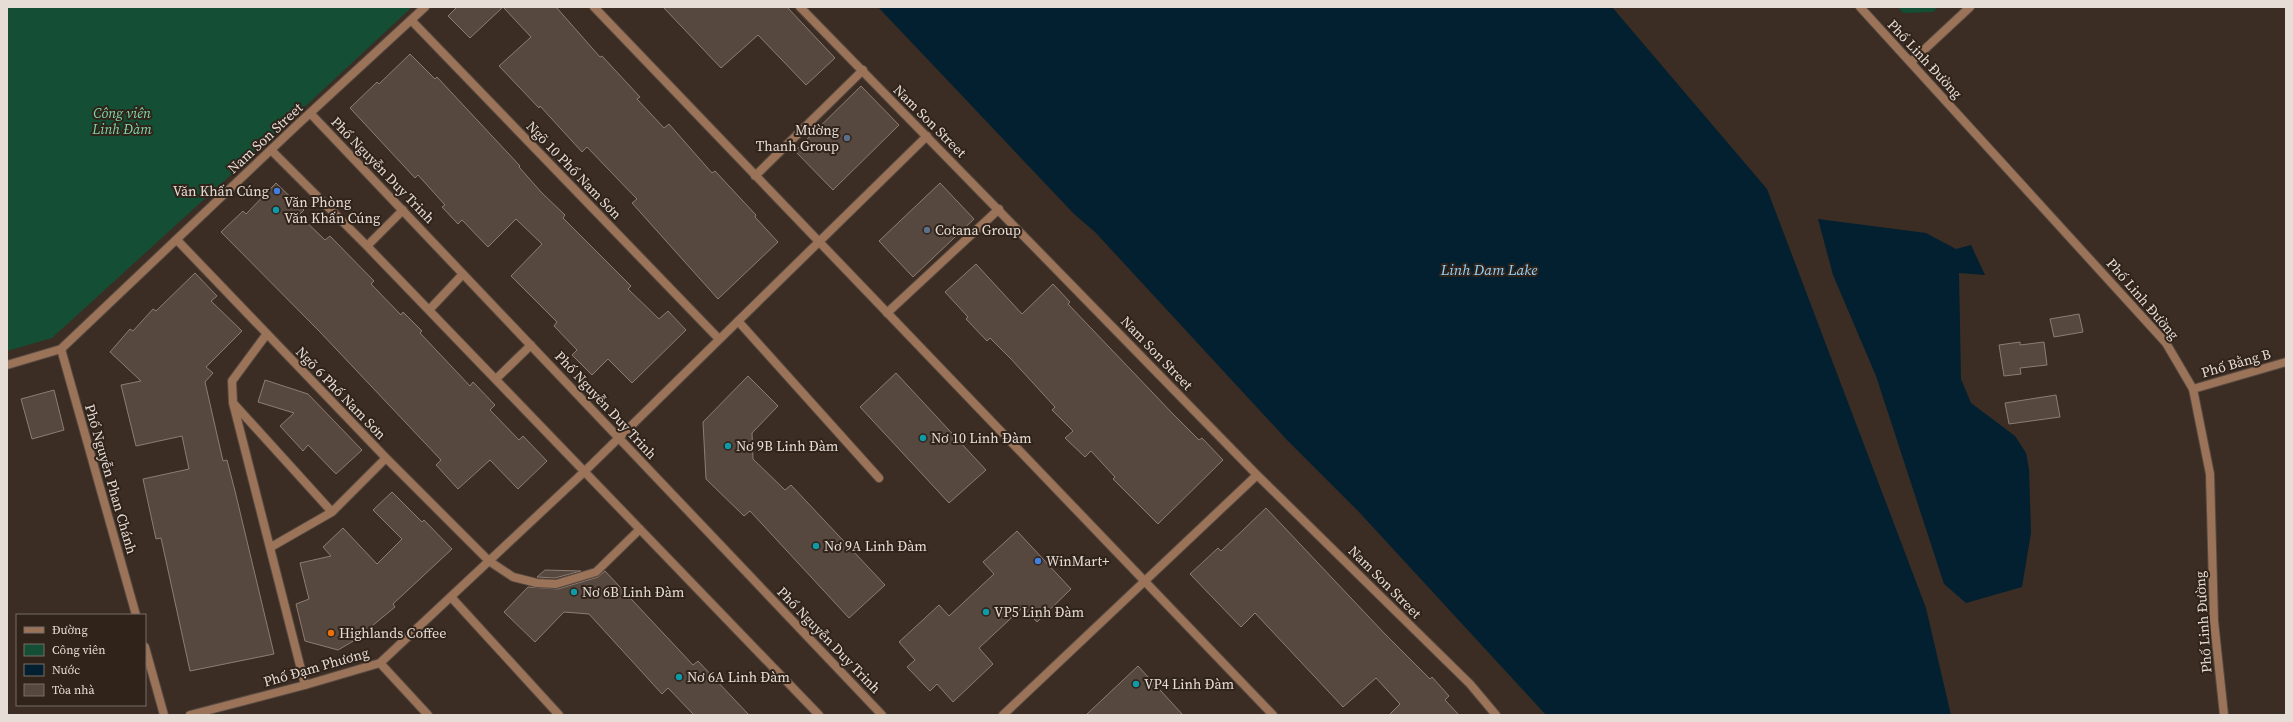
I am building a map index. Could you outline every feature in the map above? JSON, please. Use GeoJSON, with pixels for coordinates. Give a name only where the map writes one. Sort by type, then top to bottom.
{"type":"FeatureCollection","features":[{"type":"Feature","properties":{"kind":"street","name":"Nam Son Street"},"geometry":{"type":"LineString","coordinates":[[7,365],[61,350],[310,113],[425,7]]}},
{"type":"Feature","properties":{"kind":"street"},"geometry":{"type":"LineString","coordinates":[[594,7],[1273,715]]}},
{"type":"Feature","properties":{"kind":"street","name":"Nam Son Street"},"geometry":{"type":"LineString","coordinates":[[800,7],[999,209],[1257,475],[1470,684],[1496,715]]}},
{"type":"Feature","properties":{"kind":"street","name":"Phố Linh Đường"},"geometry":{"type":"LineString","coordinates":[[1860,7],[2166,343],[2193,389],[2210,474],[2214,621],[2224,715]]}},
{"type":"Feature","properties":{"kind":"street"},"geometry":{"type":"LineString","coordinates":[[1911,62],[1970,7]]}},
{"type":"Feature","properties":{"kind":"street","name":"Ngõ 10 Phố Nam Sơn"},"geometry":{"type":"LineString","coordinates":[[411,20],[719,339]]}},
{"type":"Feature","properties":{"kind":"street"},"geometry":{"type":"LineString","coordinates":[[755,176],[863,70]]}},
{"type":"Feature","properties":{"kind":"street","name":"Phố Nguyễn Duy Trinh"},"geometry":{"type":"LineString","coordinates":[[310,113],[882,715]]}},
{"type":"Feature","properties":{"kind":"street"},"geometry":{"type":"LineString","coordinates":[[380,663],[585,471],[818,240],[927,136]]}},
{"type":"Feature","properties":{"kind":"street"},"geometry":{"type":"LineString","coordinates":[[271,150],[496,379],[819,715]]}},
{"type":"Feature","properties":{"kind":"street"},"geometry":{"type":"LineString","coordinates":[[887,313],[999,209]]}},
{"type":"Feature","properties":{"kind":"street"},"geometry":{"type":"LineString","coordinates":[[367,246],[403,210]]}},
{"type":"Feature","properties":{"kind":"street","name":"Ngõ 6 Phố Nam Sơn"},"geometry":{"type":"LineString","coordinates":[[177,240],[266,335],[386,458],[489,561],[512,577],[537,584],[556,584],[568,582],[596,572],[640,529]]}},
{"type":"Feature","properties":{"kind":"street"},"geometry":{"type":"LineString","coordinates":[[429,310],[463,274]]}},
{"type":"Feature","properties":{"kind":"street"},"geometry":{"type":"LineString","coordinates":[[738,321],[879,478]]}},
{"type":"Feature","properties":{"kind":"street"},"geometry":{"type":"LineString","coordinates":[[266,335],[232,381],[233,403],[305,685]]}},
{"type":"Feature","properties":{"kind":"street"},"geometry":{"type":"LineString","coordinates":[[496,379],[531,345]]}},
{"type":"Feature","properties":{"kind":"street","name":"Phố Nguyễn Phan Chánh"},"geometry":{"type":"LineString","coordinates":[[61,350],[136,614]]}},
{"type":"Feature","properties":{"kind":"street","name":"Phố Bằng B"},"geometry":{"type":"LineString","coordinates":[[2193,389],[2286,362]]}},
{"type":"Feature","properties":{"kind":"street"},"geometry":{"type":"LineString","coordinates":[[233,403],[332,512]]}},
{"type":"Feature","properties":{"kind":"street"},"geometry":{"type":"LineString","coordinates":[[271,547],[332,512],[386,458]]}},
{"type":"Feature","properties":{"kind":"street"},"geometry":{"type":"LineString","coordinates":[[1003,715],[1257,475]]}},
{"type":"Feature","properties":{"kind":"street"},"geometry":{"type":"LineString","coordinates":[[451,597],[559,715]]}},
{"type":"Feature","properties":{"kind":"street"},"geometry":{"type":"LineString","coordinates":[[146,651],[164,715]]}},
{"type":"Feature","properties":{"kind":"street","name":"Phố Đạm Phương"},"geometry":{"type":"LineString","coordinates":[[190,715],[305,685],[380,663],[428,715]]}},
{"type":"Feature","properties":{"kind":"green space","name":"Công viên Linh Đàm"},"geometry":{"type":"Polygon","coordinates":[[[7,7],[412,7],[267,142],[52,338],[7,351],[7,7]]]}},
{"type":"Feature","properties":{"kind":"green space"},"geometry":{"type":"Polygon","coordinates":[[[1898,7],[1938,7],[1933,12],[1903,13],[1898,7]]]}},
{"type":"Feature","properties":{"kind":"water","name":"Linh Dam Lake"},"geometry":{"type":"Polygon","coordinates":[[[878,7],[1612,7],[1767,189],[1926,608],[1951,715],[1546,715],[1359,512],[1288,441],[1095,232],[1074,214],[878,7]]]}},
{"type":"Feature","properties":{"kind":"water"},"geometry":{"type":"Polygon","coordinates":[[[1818,219],[1926,233],[1956,249],[1971,245],[1985,275],[1959,273],[1961,379],[1971,403],[2015,436],[2026,453],[2029,469],[2031,533],[2022,587],[1966,603],[1944,584],[1876,376],[1833,275],[1818,219]]]}},
{"type":"Feature","properties":{"kind":"building"},"geometry":{"type":"Polygon","coordinates":[[[457,7],[503,7],[470,38],[448,16],[457,7]]]}},
{"type":"Feature","properties":{"kind":"building"},"geometry":{"type":"Polygon","coordinates":[[[503,7],[556,7],[600,57],[602,56],[640,97],[637,99],[664,128],[669,124],[712,173],[715,171],[756,215],[755,217],[778,242],[718,299],[632,203],[637,199],[587,147],[582,152],[540,106],[539,108],[499,66],[531,37],[503,7]]]}},
{"type":"Feature","properties":{"kind":"building"},"geometry":{"type":"Polygon","coordinates":[[[663,7],[787,7],[835,58],[806,85],[758,35],[721,68],[663,7]]]}},
{"type":"Feature","properties":{"kind":"building"},"geometry":{"type":"Polygon","coordinates":[[[410,54],[435,79],[437,77],[520,166],[519,167],[542,193],[565,215],[563,218],[631,286],[628,289],[659,319],[668,311],[686,330],[632,383],[608,359],[592,375],[572,355],[577,350],[554,326],[557,322],[511,276],[542,244],[516,219],[488,247],[462,220],[458,224],[442,207],[445,205],[418,175],[415,178],[350,108],[377,82],[379,84],[410,54]]]}},
{"type":"Feature","properties":{"kind":"building","name":"Mường Thanh Group"},"geometry":{"type":"Polygon","coordinates":[[[861,86],[899,125],[833,190],[795,151],[861,86]]]}},
{"type":"Feature","properties":{"kind":"building"},"geometry":{"type":"Polygon","coordinates":[[[276,183],[304,210],[299,215],[325,240],[330,236],[374,281],[371,284],[401,315],[403,312],[422,331],[420,333],[470,386],[473,382],[495,405],[490,410],[519,440],[523,436],[547,461],[518,489],[490,460],[458,489],[436,465],[441,460],[320,332],[221,232],[243,211],[246,214],[276,183]]]}},
{"type":"Feature","properties":{"kind":"building","name":"Cotana Group"},"geometry":{"type":"Polygon","coordinates":[[[940,183],[974,219],[913,277],[879,241],[940,183]]]}},
{"type":"Feature","properties":{"kind":"building"},"geometry":{"type":"Polygon","coordinates":[[[976,264],[1022,314],[1053,284],[1070,302],[1068,304],[1173,414],[1199,440],[1202,438],[1223,460],[1158,524],[1113,479],[1115,477],[1091,451],[1085,457],[1065,438],[1073,431],[1052,410],[1055,407],[990,338],[987,341],[966,319],[968,317],[945,292],[976,264]]]}},
{"type":"Feature","properties":{"kind":"building"},"geometry":{"type":"Polygon","coordinates":[[[195,273],[217,296],[211,301],[242,331],[206,367],[213,373],[205,382],[223,461],[227,460],[235,491],[274,654],[190,671],[161,538],[156,539],[143,479],[189,469],[182,436],[136,446],[121,385],[141,381],[110,352],[130,329],[133,331],[153,309],[156,311],[195,273]]]}},
{"type":"Feature","properties":{"kind":"building"},"geometry":{"type":"Polygon","coordinates":[[[2079,314],[2083,332],[2054,337],[2050,319],[2079,314]]]}},
{"type":"Feature","properties":{"kind":"building"},"geometry":{"type":"Polygon","coordinates":[[[2020,342],[2020,345],[2044,342],[2047,365],[2020,368],[2021,374],[2004,376],[1999,345],[2020,342]]]}},
{"type":"Feature","properties":{"kind":"building","name":"Nơ 10 Linh Đàm"},"geometry":{"type":"Polygon","coordinates":[[[896,373],[986,470],[949,503],[860,407],[896,373]]]}},
{"type":"Feature","properties":{"kind":"building"},"geometry":{"type":"Polygon","coordinates":[[[748,376],[778,406],[752,433],[753,459],[785,490],[791,485],[885,585],[849,618],[750,511],[744,516],[706,479],[703,422],[748,376]]]}},
{"type":"Feature","properties":{"kind":"building"},"geometry":{"type":"Polygon","coordinates":[[[265,380],[308,394],[362,450],[336,474],[308,445],[303,451],[280,426],[294,413],[258,402],[265,380]]]}},
{"type":"Feature","properties":{"kind":"building"},"geometry":{"type":"Polygon","coordinates":[[[54,390],[64,430],[32,439],[21,399],[54,390]]]}},
{"type":"Feature","properties":{"kind":"building"},"geometry":{"type":"Polygon","coordinates":[[[2056,395],[2060,417],[2009,424],[2005,403],[2056,395]]]}},
{"type":"Feature","properties":{"kind":"building"},"geometry":{"type":"Polygon","coordinates":[[[392,492],[422,522],[424,520],[452,549],[393,604],[395,607],[372,626],[374,629],[338,650],[305,641],[296,604],[309,599],[300,563],[331,556],[323,547],[343,528],[377,564],[402,539],[373,510],[392,492]]]}},
{"type":"Feature","properties":{"kind":"building"},"geometry":{"type":"Polygon","coordinates":[[[1266,508],[1385,634],[1430,679],[1432,677],[1449,696],[1445,700],[1459,715],[1389,715],[1400,704],[1376,678],[1343,707],[1255,613],[1241,627],[1190,574],[1218,548],[1221,551],[1266,508]]]}},
{"type":"Feature","properties":{"kind":"building","name":"VP5 Linh Đàm"},"geometry":{"type":"Polygon","coordinates":[[[1017,531],[1071,589],[1037,622],[1023,607],[979,648],[993,664],[953,702],[937,684],[930,691],[907,667],[915,660],[899,642],[939,605],[949,616],[994,574],[983,562],[1017,531]]]}},
{"type":"Feature","properties":{"kind":"building"},"geometry":{"type":"Polygon","coordinates":[[[545,570],[581,571],[555,578],[537,577],[545,570]]]}},
{"type":"Feature","properties":{"kind":"building"},"geometry":{"type":"Polygon","coordinates":[[[605,571],[693,665],[698,661],[749,715],[694,715],[668,688],[662,694],[589,614],[564,612],[535,642],[504,612],[528,587],[558,589],[598,577],[605,571]]]}},
{"type":"Feature","properties":{"kind":"building","name":"VP4 Linh Đàm"},"geometry":{"type":"Polygon","coordinates":[[[1138,666],[1183,715],[1086,715],[1138,666]]]}},
{"type":"Feature","properties":{"kind":"place","name":"Mường Thanh Group"},"geometry":{"type":"Point","coordinates":[847,138]}},
{"type":"Feature","properties":{"kind":"place","name":"Văn Khấn Cúng"},"geometry":{"type":"Point","coordinates":[277,191]}},
{"type":"Feature","properties":{"kind":"place","name":"Văn Phòng Văn Khấn Cúng"},"geometry":{"type":"Point","coordinates":[276,210]}},
{"type":"Feature","properties":{"kind":"place","name":"Cotana Group"},"geometry":{"type":"Point","coordinates":[927,230]}},
{"type":"Feature","properties":{"kind":"place","name":"Nơ 10 Linh Đàm"},"geometry":{"type":"Point","coordinates":[923,438]}},
{"type":"Feature","properties":{"kind":"place","name":"Nơ 9B Linh Đàm"},"geometry":{"type":"Point","coordinates":[728,446]}},
{"type":"Feature","properties":{"kind":"place","name":"Nơ 9A Linh Đàm"},"geometry":{"type":"Point","coordinates":[816,546]}},
{"type":"Feature","properties":{"kind":"place","name":"WinMart+"},"geometry":{"type":"Point","coordinates":[1038,561]}},
{"type":"Feature","properties":{"kind":"place","name":"Nơ 6B Linh Đàm"},"geometry":{"type":"Point","coordinates":[574,592]}},
{"type":"Feature","properties":{"kind":"place","name":"VP5 Linh Đàm"},"geometry":{"type":"Point","coordinates":[986,612]}},
{"type":"Feature","properties":{"kind":"place","name":"Highlands Coffee"},"geometry":{"type":"Point","coordinates":[331,633]}},
{"type":"Feature","properties":{"kind":"place","name":"Nơ 6A Linh Đàm"},"geometry":{"type":"Point","coordinates":[679,677]}},
{"type":"Feature","properties":{"kind":"place","name":"VP4 Linh Đàm"},"geometry":{"type":"Point","coordinates":[1136,684]}}]}
